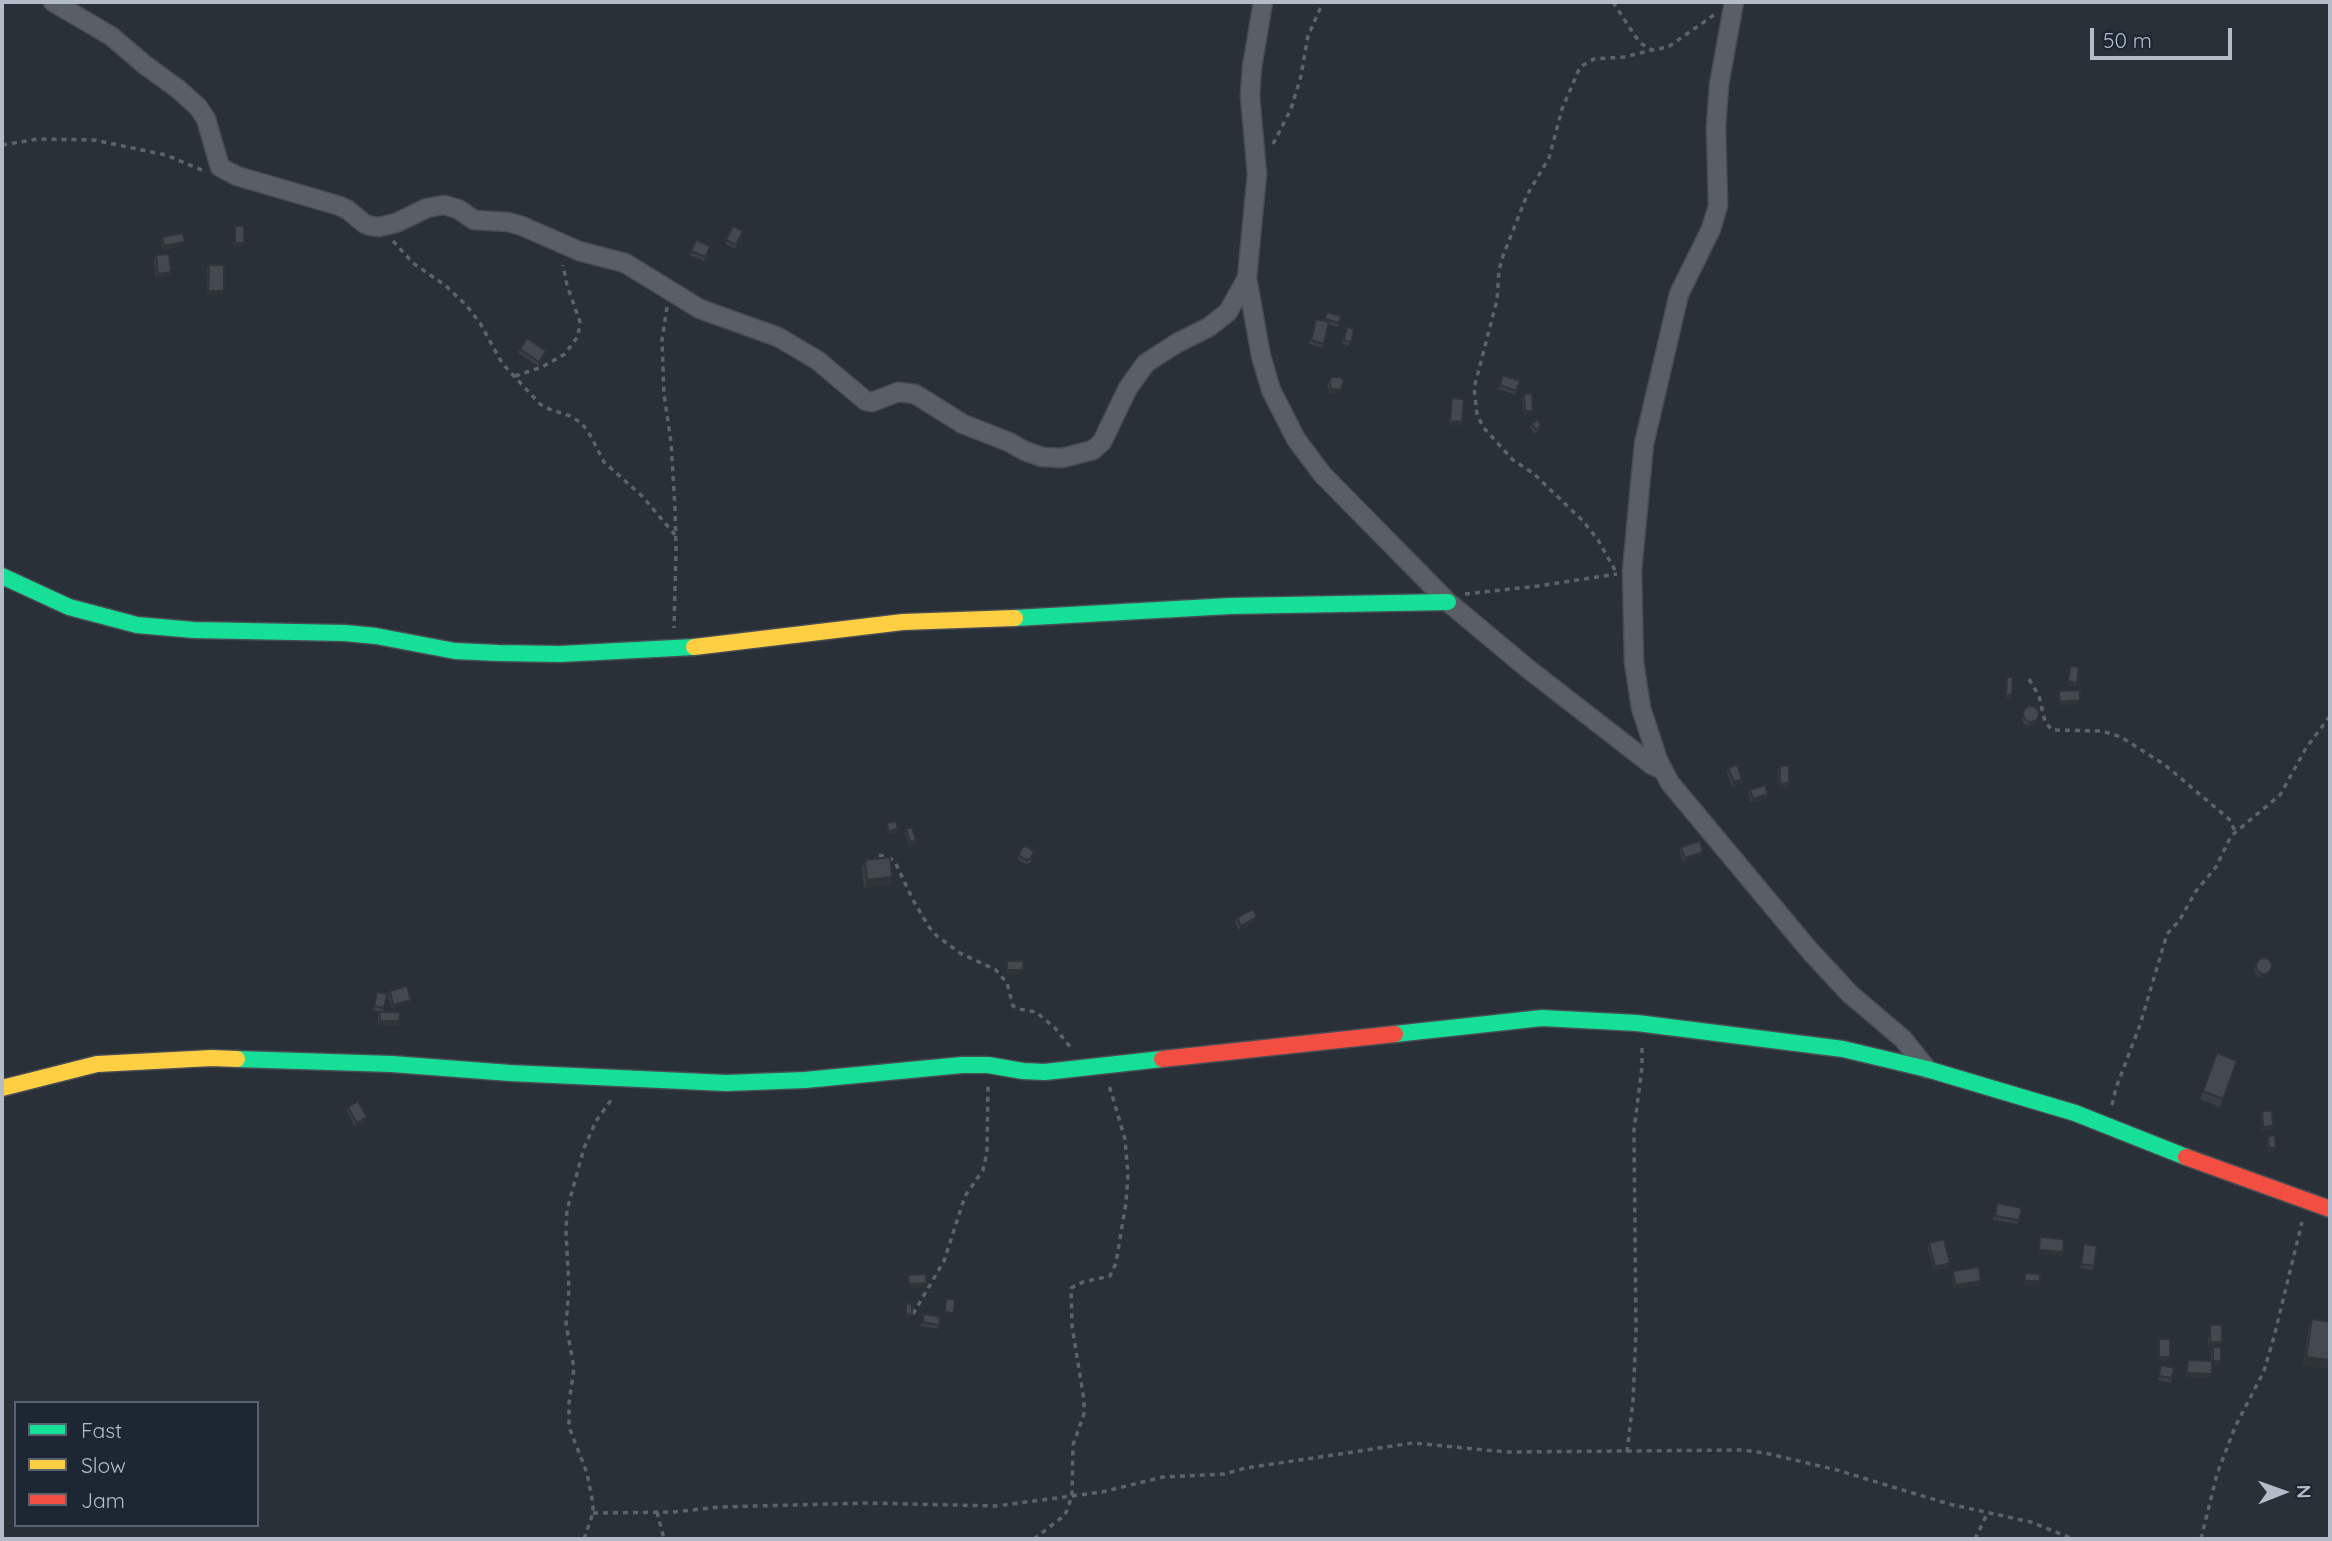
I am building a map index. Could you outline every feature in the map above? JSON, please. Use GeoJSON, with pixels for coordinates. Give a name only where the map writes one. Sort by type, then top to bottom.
{"type":"FeatureCollection","features":[{"type":"Feature","properties":{"kind":"street"},"geometry":{"type":"LineString","coordinates":[[53,2],[111,36],[198,107],[206,119],[220,167],[237,176],[340,206],[365,225],[379,227],[396,223],[427,208],[444,205],[458,209],[474,220],[508,222],[522,226],[579,251],[625,263],[700,309],[778,337],[817,360],[866,401],[872,402],[898,393],[915,394],[963,424],[1042,457],[1062,458],[1093,450],[1102,442],[1128,387],[1146,363],[1209,327],[1228,312],[1247,278]]}},
{"type":"Feature","properties":{"kind":"street"},"geometry":{"type":"LineString","coordinates":[[1263,2],[1250,96],[1257,162],[1247,278],[1261,356],[1271,390],[1296,439],[1322,474],[1448,602],[1527,668],[1652,765],[1663,770]]}},
{"type":"Feature","properties":{"kind":"street"},"geometry":{"type":"LineString","coordinates":[[1734,2],[1719,85],[1716,127],[1718,206],[1711,229],[1679,295],[1649,418],[1625,573],[1642,708],[1670,783],[1810,951],[1850,995],[1903,1039],[1927,1069]]}},
{"type":"Feature","properties":{"kind":"street"},"geometry":{"type":"LineString","coordinates":[[2,576],[69,607],[137,625],[194,630],[345,633],[455,651],[487,653],[560,654],[673,649],[903,622],[1230,606],[1448,602]]}},
{"type":"Feature","properties":{"kind":"street"},"geometry":{"type":"LineString","coordinates":[[2,1088],[97,1064],[212,1058],[392,1064],[624,1080],[764,1083],[944,1066],[988,1065],[1033,1072],[1542,1018],[1637,1023],[1843,1049],[1927,1069],[2075,1113],[2231,1175],[2330,1209]]}},
{"type":"Feature","properties":{"kind":"path"},"geometry":{"type":"LineString","coordinates":[[1257,162],[1277,139],[1291,109],[1301,76],[1308,36],[1323,2]]}},
{"type":"Feature","properties":{"kind":"path"},"geometry":{"type":"LineString","coordinates":[[1613,2],[1635,36],[1652,50]]}},
{"type":"Feature","properties":{"kind":"path"},"geometry":{"type":"LineString","coordinates":[[1625,573],[1583,521],[1533,473],[1513,460],[1483,427],[1477,414],[1474,388],[1497,300],[1503,256],[1527,195],[1549,158],[1562,109],[1580,66],[1594,59],[1624,57],[1662,49],[1734,2]]}},
{"type":"Feature","properties":{"kind":"path"},"geometry":{"type":"LineString","coordinates":[[2,145],[38,139],[84,139],[166,155],[201,171],[220,167]]}},
{"type":"Feature","properties":{"kind":"path"},"geometry":{"type":"LineString","coordinates":[[379,227],[413,263],[446,286],[466,306],[480,323],[502,363],[540,404],[580,422],[588,431],[604,462],[642,496],[676,536]]}},
{"type":"Feature","properties":{"kind":"path"},"geometry":{"type":"LineString","coordinates":[[515,376],[542,367],[565,354],[578,336],[580,322],[564,274],[564,245]]}},
{"type":"Feature","properties":{"kind":"path"},"geometry":{"type":"LineString","coordinates":[[671,292],[662,340],[676,536],[673,649]]}},
{"type":"Feature","properties":{"kind":"path"},"geometry":{"type":"LineString","coordinates":[[1448,602],[1469,592],[1502,591],[1625,573]]}},
{"type":"Feature","properties":{"kind":"path"},"geometry":{"type":"LineString","coordinates":[[2029,678],[2039,696],[2045,722],[2052,730],[2102,731],[2121,737],[2165,765],[2228,819],[2235,831]]}},
{"type":"Feature","properties":{"kind":"path"},"geometry":{"type":"LineString","coordinates":[[2107,1126],[2116,1088],[2140,1025],[2164,942],[2170,930],[2216,867],[2235,831],[2280,795],[2305,748],[2330,716]]}},
{"type":"Feature","properties":{"kind":"path"},"geometry":{"type":"LineString","coordinates":[[879,855],[895,862],[929,928],[960,953],[996,970],[1007,983],[1013,1006],[1032,1010],[1044,1017],[1076,1054],[1081,1069]]}},
{"type":"Feature","properties":{"kind":"path"},"geometry":{"type":"LineString","coordinates":[[1627,1452],[1633,1401],[1636,1331],[1634,1130],[1642,1067],[1642,1037],[1637,1023]]}},
{"type":"Feature","properties":{"kind":"path"},"geometry":{"type":"LineString","coordinates":[[913,1314],[944,1261],[965,1196],[986,1161],[988,1065]]}},
{"type":"Feature","properties":{"kind":"path"},"geometry":{"type":"LineString","coordinates":[[1034,1539],[1065,1515],[1072,1496],[1073,1446],[1084,1414],[1084,1400],[1075,1356],[1070,1293],[1074,1285],[1106,1278],[1115,1270],[1127,1184],[1127,1157],[1121,1123],[1100,1067]]}},
{"type":"Feature","properties":{"kind":"path"},"geometry":{"type":"LineString","coordinates":[[584,1539],[593,1513],[587,1473],[569,1427],[574,1368],[566,1324],[569,1289],[565,1232],[567,1210],[584,1148],[596,1121],[624,1080]]}},
{"type":"Feature","properties":{"kind":"path"},"geometry":{"type":"LineString","coordinates":[[2201,1539],[2217,1474],[2235,1427],[2264,1371],[2300,1237],[2304,1211],[2302,1199]]}},
{"type":"Feature","properties":{"kind":"path"},"geometry":{"type":"LineString","coordinates":[[593,1513],[854,1504],[996,1506],[1102,1492],[1163,1477],[1224,1474],[1246,1468],[1413,1443],[1484,1451],[1742,1450],[1765,1453],[1837,1470],[1949,1504],[2031,1522],[2073,1539]]}},
{"type":"Feature","properties":{"kind":"path"},"geometry":{"type":"LineString","coordinates":[[657,1512],[664,1539]]}},
{"type":"Feature","properties":{"kind":"path"},"geometry":{"type":"LineString","coordinates":[[1975,1539],[1988,1512]]}},
{"type":"Feature","properties":{"kind":"building"},"geometry":{"type":"Polygon","coordinates":[[[235,226],[244,226],[244,243],[235,243],[235,226]]]}},
{"type":"Feature","properties":{"kind":"building"},"geometry":{"type":"Polygon","coordinates":[[[733,226],[743,231],[736,245],[726,240],[733,226]]]}},
{"type":"Feature","properties":{"kind":"building"},"geometry":{"type":"Polygon","coordinates":[[[183,233],[185,242],[164,246],[162,237],[183,233]]]}},
{"type":"Feature","properties":{"kind":"building"},"geometry":{"type":"Polygon","coordinates":[[[696,240],[710,246],[706,257],[691,251],[696,240]]]}},
{"type":"Feature","properties":{"kind":"building"},"geometry":{"type":"Polygon","coordinates":[[[169,254],[171,272],[158,274],[156,255],[169,254]]]}},
{"type":"Feature","properties":{"kind":"building"},"geometry":{"type":"Polygon","coordinates":[[[209,265],[224,265],[224,291],[208,291],[209,265]]]}},
{"type":"Feature","properties":{"kind":"building"},"geometry":{"type":"Polygon","coordinates":[[[1327,312],[1341,316],[1339,323],[1325,319],[1327,312]]]}},
{"type":"Feature","properties":{"kind":"building"},"geometry":{"type":"Polygon","coordinates":[[[1316,319],[1329,322],[1324,344],[1311,340],[1316,319]]]}},
{"type":"Feature","properties":{"kind":"building"},"geometry":{"type":"Polygon","coordinates":[[[1347,327],[1354,329],[1351,342],[1344,340],[1347,327]]]}},
{"type":"Feature","properties":{"kind":"building"},"geometry":{"type":"Polygon","coordinates":[[[527,338],[546,351],[539,362],[520,349],[527,338]]]}},
{"type":"Feature","properties":{"kind":"building"},"geometry":{"type":"Polygon","coordinates":[[[1503,375],[1520,381],[1516,391],[1500,385],[1503,375]]]}},
{"type":"Feature","properties":{"kind":"building"},"geometry":{"type":"Polygon","coordinates":[[[1332,377],[1341,377],[1344,381],[1341,390],[1331,389],[1329,381],[1332,377]]]}},
{"type":"Feature","properties":{"kind":"building"},"geometry":{"type":"Polygon","coordinates":[[[1532,393],[1533,411],[1525,411],[1524,394],[1532,393]]]}},
{"type":"Feature","properties":{"kind":"building"},"geometry":{"type":"Polygon","coordinates":[[[1452,398],[1464,399],[1462,422],[1450,421],[1452,398]]]}},
{"type":"Feature","properties":{"kind":"building"},"geometry":{"type":"Polygon","coordinates":[[[1537,420],[1541,425],[1536,430],[1531,424],[1537,420]]]}},
{"type":"Feature","properties":{"kind":"building"},"geometry":{"type":"Polygon","coordinates":[[[2070,666],[2079,667],[2077,683],[2068,681],[2070,666]]]}},
{"type":"Feature","properties":{"kind":"building"},"geometry":{"type":"Polygon","coordinates":[[[2007,677],[2013,677],[2012,694],[2006,696],[2007,677]]]}},
{"type":"Feature","properties":{"kind":"building"},"geometry":{"type":"Polygon","coordinates":[[[2080,690],[2080,700],[2060,702],[2059,691],[2080,690]]]}},
{"type":"Feature","properties":{"kind":"building"},"geometry":{"type":"Polygon","coordinates":[[[2031,706],[2039,714],[2031,722],[2023,714],[2031,706]]]}},
{"type":"Feature","properties":{"kind":"building"},"geometry":{"type":"Polygon","coordinates":[[[1737,765],[1742,779],[1734,782],[1728,768],[1737,765]]]}},
{"type":"Feature","properties":{"kind":"building"},"geometry":{"type":"Polygon","coordinates":[[[1780,766],[1789,766],[1789,783],[1780,784],[1780,766]]]}},
{"type":"Feature","properties":{"kind":"building"},"geometry":{"type":"Polygon","coordinates":[[[1765,785],[1768,794],[1753,799],[1750,790],[1765,785]]]}},
{"type":"Feature","properties":{"kind":"building"},"geometry":{"type":"Polygon","coordinates":[[[896,821],[898,829],[888,831],[887,823],[896,821]]]}},
{"type":"Feature","properties":{"kind":"building"},"geometry":{"type":"Polygon","coordinates":[[[912,827],[916,840],[910,842],[906,829],[912,827]]]}},
{"type":"Feature","properties":{"kind":"building"},"geometry":{"type":"Polygon","coordinates":[[[1700,841],[1703,852],[1685,858],[1681,847],[1700,841]]]}},
{"type":"Feature","properties":{"kind":"building"},"geometry":{"type":"Polygon","coordinates":[[[1027,846],[1034,852],[1027,860],[1019,853],[1027,846]]]}},
{"type":"Feature","properties":{"kind":"building"},"geometry":{"type":"Polygon","coordinates":[[[890,857],[892,877],[867,880],[865,860],[890,857]]]}},
{"type":"Feature","properties":{"kind":"building"},"geometry":{"type":"Polygon","coordinates":[[[1253,909],[1257,917],[1241,926],[1237,918],[1253,909]]]}},
{"type":"Feature","properties":{"kind":"building"},"geometry":{"type":"Polygon","coordinates":[[[2264,958],[2272,966],[2264,974],[2256,966],[2264,958]]]}},
{"type":"Feature","properties":{"kind":"building"},"geometry":{"type":"Polygon","coordinates":[[[1007,961],[1023,961],[1023,970],[1007,970],[1007,961]]]}},
{"type":"Feature","properties":{"kind":"building"},"geometry":{"type":"Polygon","coordinates":[[[407,986],[411,1000],[393,1005],[390,991],[407,986]]]}},
{"type":"Feature","properties":{"kind":"building"},"geometry":{"type":"Polygon","coordinates":[[[377,992],[387,994],[384,1008],[374,1006],[377,992]]]}},
{"type":"Feature","properties":{"kind":"building"},"geometry":{"type":"Polygon","coordinates":[[[380,1012],[400,1012],[399,1021],[380,1021],[380,1012]]]}},
{"type":"Feature","properties":{"kind":"building"},"geometry":{"type":"Polygon","coordinates":[[[2217,1053],[2237,1061],[2223,1099],[2203,1091],[2217,1053]]]}},
{"type":"Feature","properties":{"kind":"building"},"geometry":{"type":"Polygon","coordinates":[[[358,1101],[367,1117],[357,1123],[348,1107],[358,1101]]]}},
{"type":"Feature","properties":{"kind":"building"},"geometry":{"type":"Polygon","coordinates":[[[2262,1111],[2272,1111],[2273,1126],[2263,1127],[2262,1111]]]}},
{"type":"Feature","properties":{"kind":"building"},"geometry":{"type":"Polygon","coordinates":[[[2275,1135],[2276,1148],[2269,1148],[2268,1136],[2275,1135]]]}},
{"type":"Feature","properties":{"kind":"building"},"geometry":{"type":"Polygon","coordinates":[[[1997,1203],[2022,1208],[2019,1220],[1995,1216],[1997,1203]]]}},
{"type":"Feature","properties":{"kind":"building"},"geometry":{"type":"Polygon","coordinates":[[[2040,1237],[2064,1239],[2063,1252],[2039,1250],[2040,1237]]]}},
{"type":"Feature","properties":{"kind":"building"},"geometry":{"type":"Polygon","coordinates":[[[1944,1239],[1950,1263],[1935,1267],[1929,1243],[1944,1239]]]}},
{"type":"Feature","properties":{"kind":"building"},"geometry":{"type":"Polygon","coordinates":[[[2084,1244],[2097,1246],[2094,1266],[2081,1264],[2084,1244]]]}},
{"type":"Feature","properties":{"kind":"building"},"geometry":{"type":"Polygon","coordinates":[[[1979,1267],[1981,1281],[1955,1285],[1953,1271],[1979,1267]]]}},
{"type":"Feature","properties":{"kind":"building"},"geometry":{"type":"Polygon","coordinates":[[[2025,1273],[2040,1274],[2040,1281],[2025,1281],[2025,1273]]]}},
{"type":"Feature","properties":{"kind":"building"},"geometry":{"type":"Polygon","coordinates":[[[926,1274],[926,1283],[909,1284],[908,1275],[926,1274]]]}},
{"type":"Feature","properties":{"kind":"building"},"geometry":{"type":"Polygon","coordinates":[[[946,1299],[955,1299],[954,1313],[945,1312],[946,1299]]]}},
{"type":"Feature","properties":{"kind":"building"},"geometry":{"type":"Polygon","coordinates":[[[906,1304],[912,1304],[912,1315],[906,1314],[906,1304]]]}},
{"type":"Feature","properties":{"kind":"building"},"geometry":{"type":"Polygon","coordinates":[[[924,1314],[940,1317],[939,1325],[923,1322],[924,1314]]]}},
{"type":"Feature","properties":{"kind":"building"},"geometry":{"type":"Polygon","coordinates":[[[2312,1319],[2330,1322],[2330,1360],[2306,1357],[2312,1319]]]}},
{"type":"Feature","properties":{"kind":"building"},"geometry":{"type":"Polygon","coordinates":[[[2210,1325],[2222,1325],[2222,1342],[2210,1342],[2210,1325]]]}},
{"type":"Feature","properties":{"kind":"building"},"geometry":{"type":"Polygon","coordinates":[[[2159,1339],[2170,1339],[2170,1357],[2159,1357],[2159,1339]]]}},
{"type":"Feature","properties":{"kind":"building"},"geometry":{"type":"Polygon","coordinates":[[[2213,1347],[2221,1347],[2221,1361],[2213,1361],[2213,1347]]]}},
{"type":"Feature","properties":{"kind":"building"},"geometry":{"type":"Polygon","coordinates":[[[2188,1360],[2212,1361],[2212,1374],[2187,1373],[2188,1360]]]}},
{"type":"Feature","properties":{"kind":"building"},"geometry":{"type":"Polygon","coordinates":[[[2161,1365],[2174,1368],[2172,1378],[2159,1376],[2161,1365]]]}},
{"type":"Feature","properties":{"kind":"traffic: fast"},"geometry":{"type":"LineString","coordinates":[[2,576],[69,607],[137,625],[194,630],[345,633],[455,651],[498,653],[560,654],[694,647]]}},
{"type":"Feature","properties":{"kind":"traffic: fast"},"geometry":{"type":"LineString","coordinates":[[1015,618],[1230,606],[1448,602]]}},
{"type":"Feature","properties":{"kind":"traffic: fast"},"geometry":{"type":"LineString","coordinates":[[1395,1034],[1542,1018],[1637,1023],[1843,1049],[1927,1069],[2075,1113],[2186,1157]]}},
{"type":"Feature","properties":{"kind":"traffic: fast"},"geometry":{"type":"LineString","coordinates":[[237,1059],[392,1064],[510,1073],[726,1083],[805,1080],[962,1065],[988,1065],[1045,1072],[1162,1059]]}},
{"type":"Feature","properties":{"kind":"traffic: slow"},"geometry":{"type":"LineString","coordinates":[[694,647],[903,622],[1015,618]]}},
{"type":"Feature","properties":{"kind":"traffic: slow"},"geometry":{"type":"LineString","coordinates":[[2,1088],[97,1064],[237,1059]]}},
{"type":"Feature","properties":{"kind":"traffic: jam"},"geometry":{"type":"LineString","coordinates":[[1162,1059],[1395,1034]]}},
{"type":"Feature","properties":{"kind":"traffic: jam"},"geometry":{"type":"LineString","coordinates":[[2186,1157],[2330,1209]]}}]}
